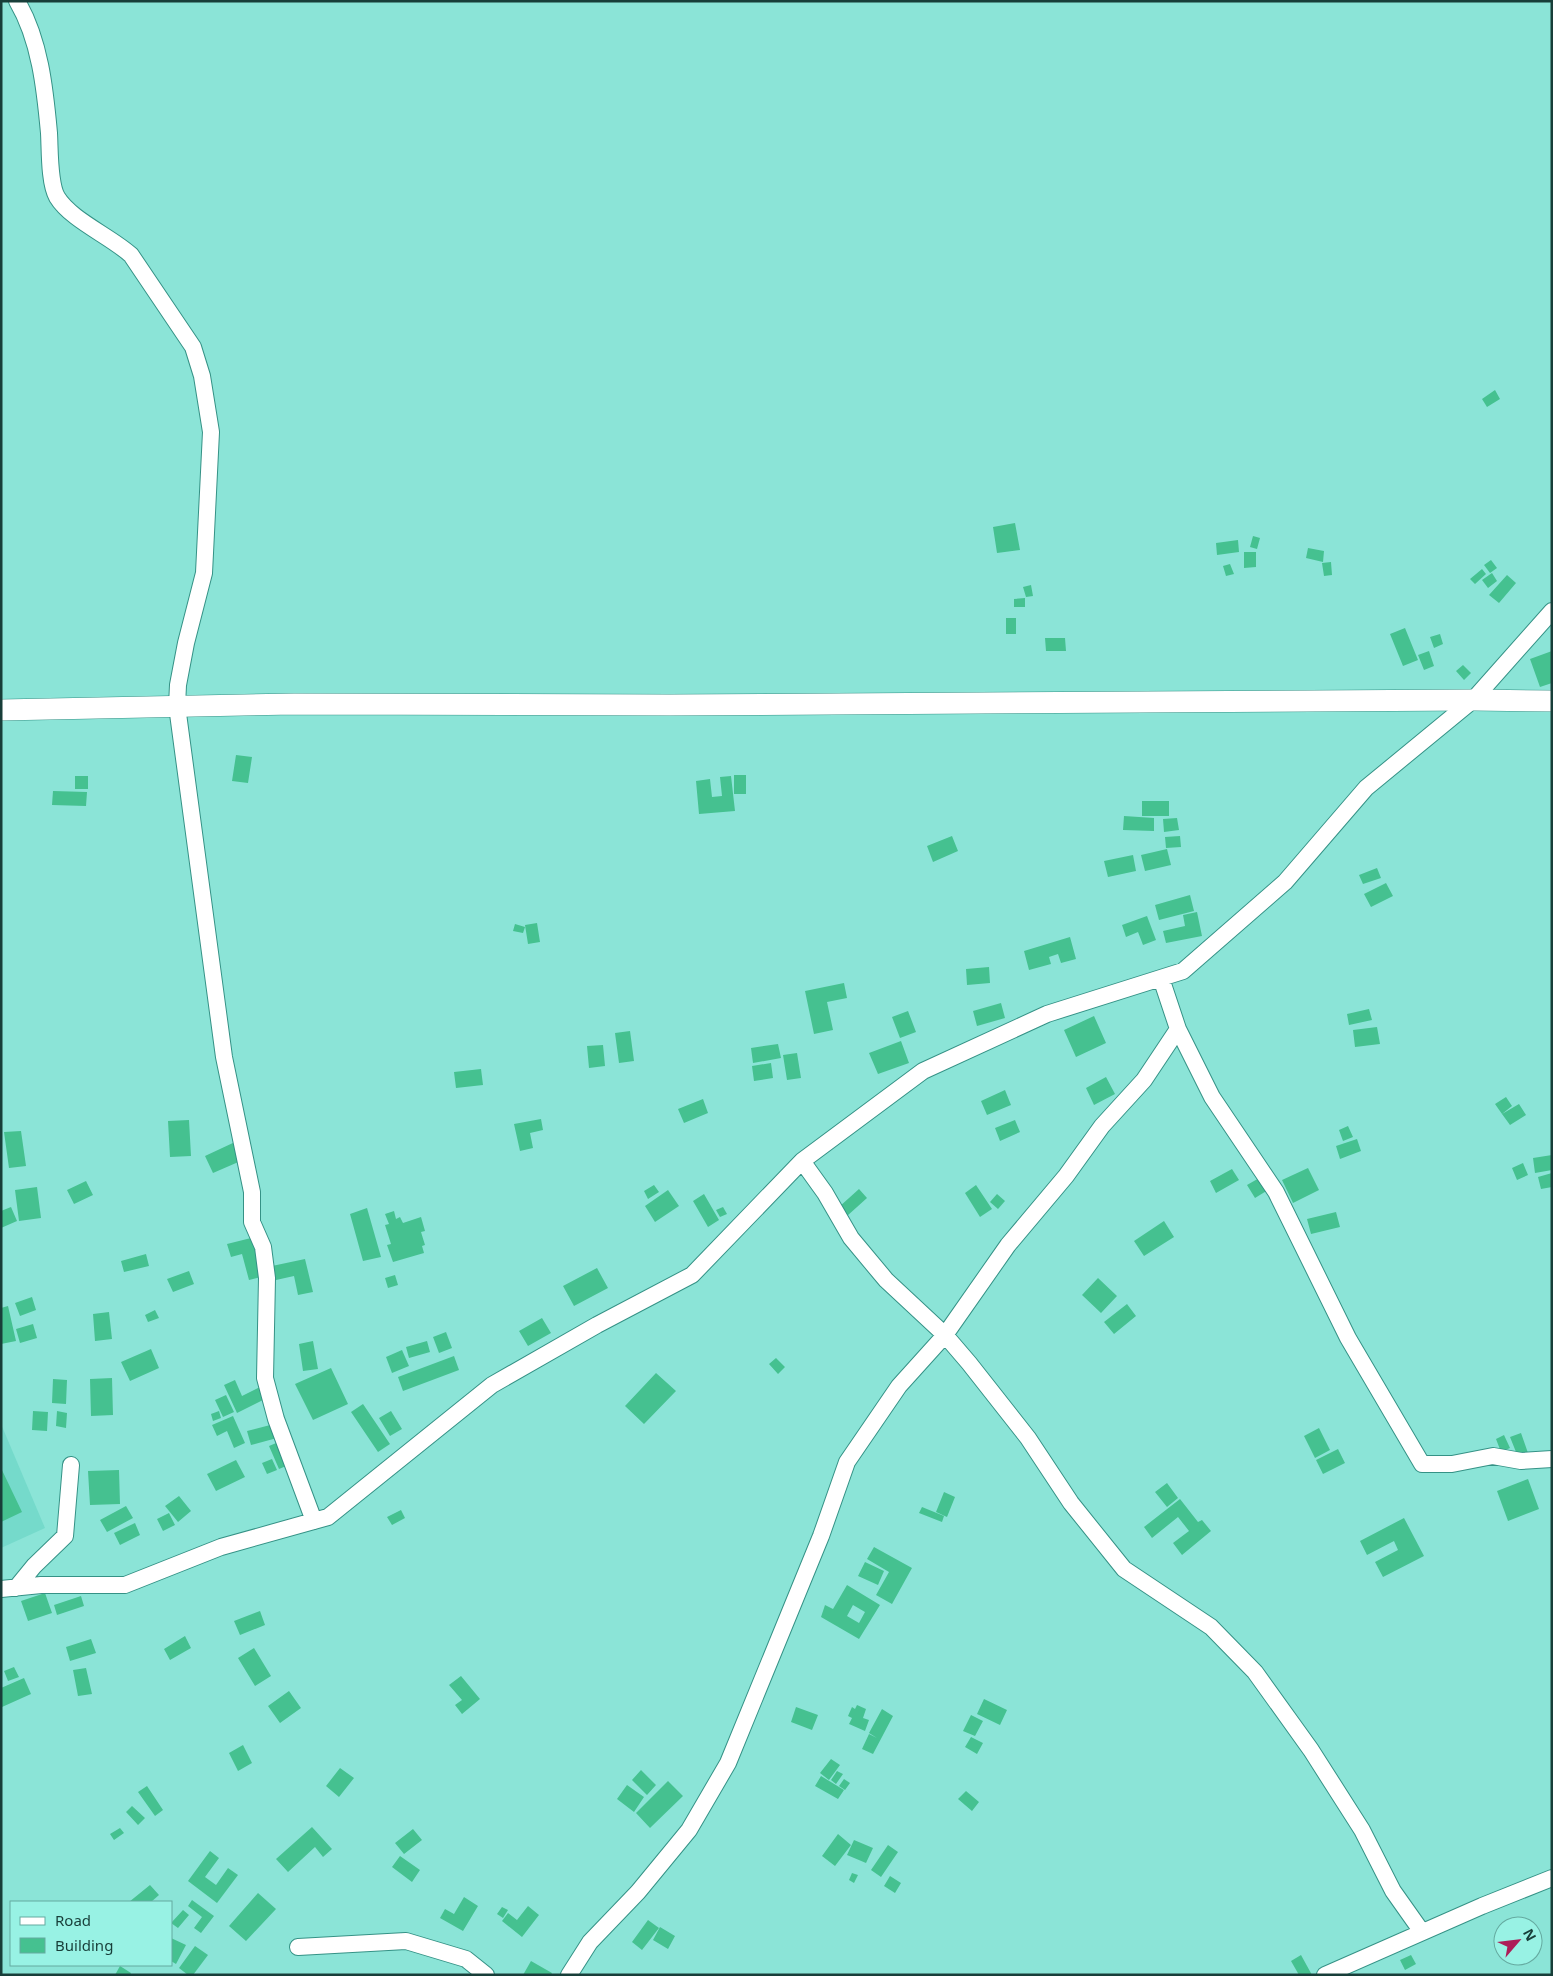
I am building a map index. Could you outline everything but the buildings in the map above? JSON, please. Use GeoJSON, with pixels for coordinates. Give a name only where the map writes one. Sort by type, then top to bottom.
{"type":"FeatureCollection","features":[{"type":"Feature","properties":{"kind":"street"},"geometry":{"type":"LineString","coordinates":[[17,1],[38,52],[47,106],[52,175],[56,195],[66,208],[131,255],[192,347],[202,376],[211,432],[204,573],[184,651],[178,685],[177,706],[224,1057],[252,1192],[252,1222],[263,1247],[267,1278],[265,1378],[276,1419],[314,1521]]}},
{"type":"Feature","properties":{"kind":"street"},"geometry":{"type":"LineString","coordinates":[[9,1588],[41,1585],[125,1585],[221,1547],[328,1517],[492,1385],[692,1275],[802,1161],[923,1071],[1047,1014],[1183,971],[1285,882],[1366,788],[1473,700],[1552,611]]}},
{"type":"Feature","properties":{"kind":"street"},"geometry":{"type":"LineString","coordinates":[[1,710],[294,704],[670,705],[1552,701]]}},
{"type":"Feature","properties":{"kind":"street"},"geometry":{"type":"LineString","coordinates":[[1161,978],[1178,1029],[1212,1096],[1276,1192],[1348,1338],[1422,1464],[1452,1464],[1492,1456],[1521,1461],[1552,1459]]}},
{"type":"Feature","properties":{"kind":"street"},"geometry":{"type":"LineString","coordinates":[[569,1975],[590,1942],[638,1892],[689,1830],[728,1763],[821,1536],[847,1462],[899,1386],[945,1335],[1008,1245],[1066,1176],[1102,1126],[1144,1080],[1178,1029]]}},
{"type":"Feature","properties":{"kind":"street"},"geometry":{"type":"LineString","coordinates":[[802,1161],[825,1193],[851,1238],[886,1280],[945,1335],[1028,1438],[1070,1503],[1124,1569],[1211,1627],[1254,1672],[1311,1750],[1362,1830],[1393,1891],[1422,1932]]}},
{"type":"Feature","properties":{"kind":"street"},"geometry":{"type":"LineString","coordinates":[[9,1588],[65,1536],[71,1465]]}},
{"type":"Feature","properties":{"kind":"street"},"geometry":{"type":"LineString","coordinates":[[1325,1975],[1552,1878]]}},
{"type":"Feature","properties":{"kind":"street"},"geometry":{"type":"LineString","coordinates":[[298,1946],[406,1941],[466,1959],[486,1975]]}},
{"type":"Feature","properties":{"kind":"shaded area"},"geometry":{"type":"Polygon","coordinates":[[[1,1424],[45,1528],[1,1548],[1,1424]]]}}]}
